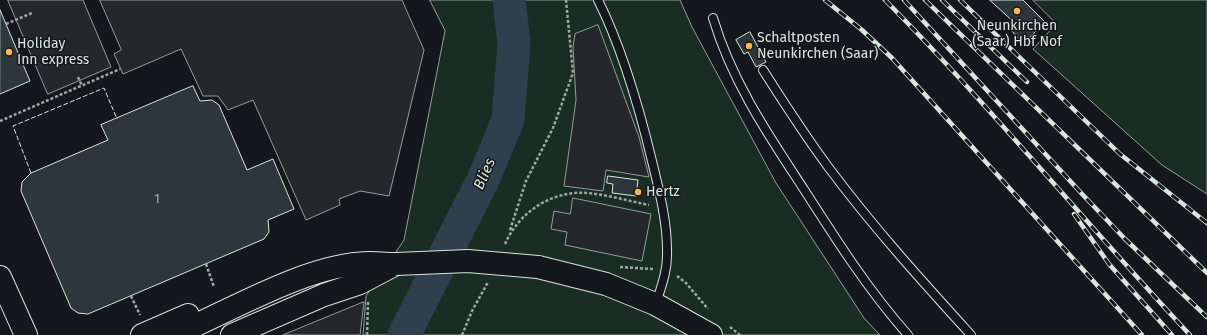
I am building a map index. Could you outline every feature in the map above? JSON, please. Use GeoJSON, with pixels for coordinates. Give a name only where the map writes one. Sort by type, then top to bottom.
{"type":"FeatureCollection","features":[{"type":"Feature","properties":{"kind":"main road"},"geometry":{"type":"LineString","coordinates":[[142,327],[256,285],[289,276],[367,263],[396,264],[468,261],[538,267],[606,284],[655,304],[711,335]]}},
{"type":"Feature","properties":{"kind":"main road"},"geometry":{"type":"LineString","coordinates":[[232,335],[324,294],[360,283],[396,264]]}},
{"type":"Feature","properties":{"kind":"main road"},"geometry":{"type":"LineString","coordinates":[[174,335],[314,273]]}},
{"type":"Feature","properties":{"kind":"main road"},"geometry":{"type":"LineString","coordinates":[[0,277],[23,328],[37,335]]}},
{"type":"Feature","properties":{"kind":"lane"},"geometry":{"type":"LineString","coordinates":[[598,0],[607,18],[644,126],[662,207],[668,251],[664,280],[655,304]]}},
{"type":"Feature","properties":{"kind":"lane"},"geometry":{"type":"LineString","coordinates":[[712,18],[732,71],[756,116],[870,288],[908,335]]}},
{"type":"Feature","properties":{"kind":"lane"},"geometry":{"type":"LineString","coordinates":[[763,70],[830,170],[893,247],[971,335]]}},
{"type":"Feature","properties":{"kind":"path"},"geometry":{"type":"LineString","coordinates":[[510,233],[526,181],[553,128],[573,73],[566,0]]}},
{"type":"Feature","properties":{"kind":"path"},"geometry":{"type":"LineString","coordinates":[[6,24],[32,13]]}},
{"type":"Feature","properties":{"kind":"path"},"geometry":{"type":"LineString","coordinates":[[0,121],[120,69]]}},
{"type":"Feature","properties":{"kind":"path"},"geometry":{"type":"LineString","coordinates":[[78,77],[82,86]]}},
{"type":"Feature","properties":{"kind":"path"},"geometry":{"type":"LineString","coordinates":[[503,247],[510,233],[521,217],[544,201],[567,194],[588,193],[662,207]]}},
{"type":"Feature","properties":{"kind":"path"},"geometry":{"type":"LineString","coordinates":[[206,264],[214,287]]}},
{"type":"Feature","properties":{"kind":"path"},"geometry":{"type":"LineString","coordinates":[[462,335],[491,275]]}},
{"type":"Feature","properties":{"kind":"path"},"geometry":{"type":"LineString","coordinates":[[131,296],[142,327]]}},
{"type":"Feature","properties":{"kind":"green space"},"geometry":{"type":"Polygon","coordinates":[[[430,0],[680,0],[692,27],[776,183],[864,318],[880,335],[363,335],[366,296],[404,240],[445,31],[430,0]]]}},
{"type":"Feature","properties":{"kind":"green space"},"geometry":{"type":"Polygon","coordinates":[[[1033,0],[1207,0],[1207,194],[1162,165],[1033,49],[1056,24],[1033,0]]]}},
{"type":"Feature","properties":{"kind":"shaded area","name":"Holiday Inn express"},"geometry":{"type":"Polygon","coordinates":[[[8,0],[83,0],[111,67],[48,94],[8,0]]]}},
{"type":"Feature","properties":{"kind":"shaded area"},"geometry":{"type":"Polygon","coordinates":[[[100,0],[402,0],[424,50],[389,196],[360,191],[339,199],[340,205],[306,220],[253,100],[228,110],[218,96],[203,96],[181,49],[123,74],[114,54],[121,50],[100,0]]]}},
{"type":"Feature","properties":{"kind":"shaded area"},"geometry":{"type":"Polygon","coordinates":[[[598,25],[639,137],[649,177],[606,170],[603,191],[564,186],[576,100],[573,47],[575,34],[598,25]]]}},
{"type":"Feature","properties":{"kind":"shaded area","name":"Hertz"},"geometry":{"type":"Polygon","coordinates":[[[573,198],[651,214],[642,261],[565,245],[567,232],[551,229],[554,211],[570,214],[573,198]]]}},
{"type":"Feature","properties":{"kind":"shaded area"},"geometry":{"type":"Polygon","coordinates":[[[364,302],[360,335],[283,335],[364,302]]]}},
{"type":"Feature","properties":{"kind":"building","name":"Neunkirchen (Saar) Hbf Nof"},"geometry":{"type":"Polygon","coordinates":[[[990,0],[1023,0],[1045,22],[1027,40],[1020,40],[1010,29],[1010,23],[1012,21],[990,0]]]}},
{"type":"Feature","properties":{"kind":"building","name":"Holiday Inn express"},"geometry":{"type":"Polygon","coordinates":[[[0,10],[30,81],[0,94],[0,10]]]}},
{"type":"Feature","properties":{"kind":"building","name":"Schaltposten Neunkirchen (Saar)"},"geometry":{"type":"Polygon","coordinates":[[[750,32],[766,62],[756,67],[748,52],[744,54],[736,40],[750,32]]]}},
{"type":"Feature","properties":{"kind":"building"},"geometry":{"type":"Polygon","coordinates":[[[193,86],[200,101],[212,100],[219,105],[247,170],[273,159],[294,209],[268,220],[269,232],[264,239],[88,314],[78,313],[71,308],[21,191],[22,182],[31,173],[108,140],[101,125],[193,86]]]}},
{"type":"Feature","properties":{"kind":"building"},"geometry":{"type":"Polygon","coordinates":[[[608,176],[638,180],[636,196],[612,193],[613,184],[607,183],[608,176]]]}},
{"type":"Feature","properties":{"kind":"waterway","name":"Blies"},"geometry":{"type":"LineString","coordinates":[[404,335],[483,180],[508,120],[514,43],[509,0]]}},
{"type":"Feature","properties":{"kind":"railway"},"geometry":{"type":"LineString","coordinates":[[825,0],[862,30],[892,58],[1142,335]]}},
{"type":"Feature","properties":{"kind":"railway"},"geometry":{"type":"LineString","coordinates":[[885,0],[963,82],[1190,335]]}},
{"type":"Feature","properties":{"kind":"railway"},"geometry":{"type":"LineString","coordinates":[[904,0],[1125,239],[1207,317]]}},
{"type":"Feature","properties":{"kind":"railway"},"geometry":{"type":"LineString","coordinates":[[925,0],[1207,273]]}},
{"type":"Feature","properties":{"kind":"railway"},"geometry":{"type":"LineString","coordinates":[[942,0],[1027,82]]}},
{"type":"Feature","properties":{"kind":"railway"},"geometry":{"type":"LineString","coordinates":[[960,0],[1120,154],[1207,223]]}},
{"type":"Feature","properties":{"kind":"railway"},"geometry":{"type":"LineString","coordinates":[[1074,214],[1109,264],[1172,335]]}},
{"type":"Feature","properties":{"kind":"fence"},"geometry":{"type":"LineString","coordinates":[[31,173],[13,126],[104,88],[117,119]]}},
{"type":"Feature","properties":{"kind":"place","name":"Neunkirchen (Saar) Hbf Nof"},"geometry":{"type":"Point","coordinates":[1017,11]}},
{"type":"Feature","properties":{"kind":"place","name":"Schaltposten Neunkirchen (Saar)"},"geometry":{"type":"Point","coordinates":[749,46]}},
{"type":"Feature","properties":{"kind":"place","name":"Holiday Inn express"},"geometry":{"type":"Point","coordinates":[9,52]}},
{"type":"Feature","properties":{"kind":"place","name":"Hertz"},"geometry":{"type":"Point","coordinates":[638,192]}}]}
